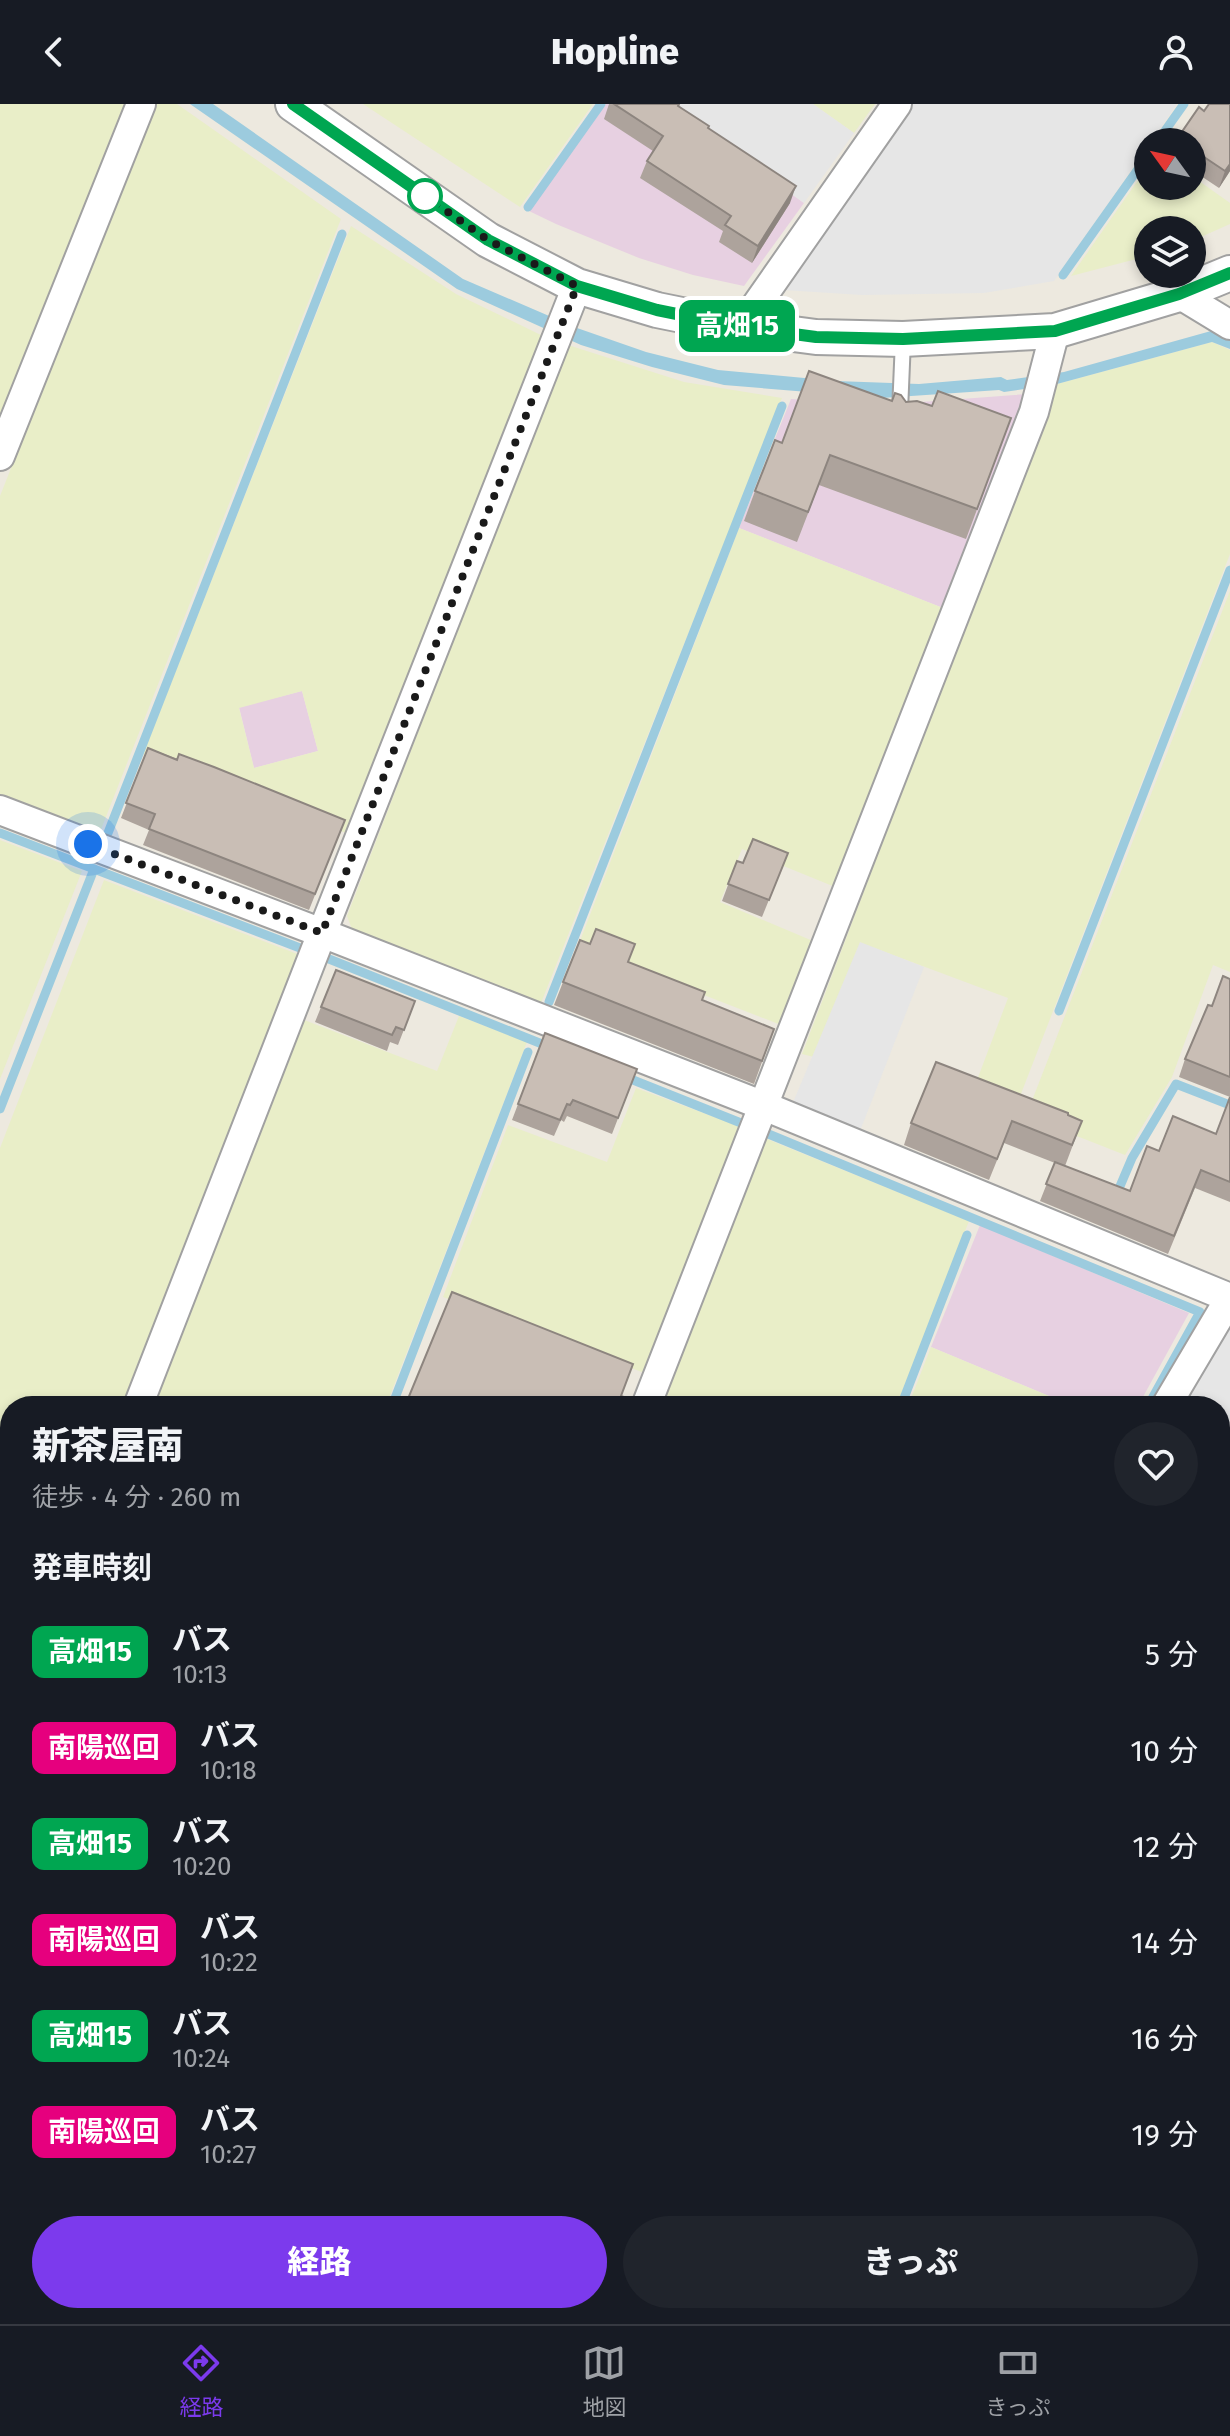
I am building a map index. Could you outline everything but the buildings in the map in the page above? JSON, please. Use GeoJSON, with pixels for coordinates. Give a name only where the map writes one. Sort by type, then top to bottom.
{"type":"FeatureCollection","features":[{"type":"Feature","properties":{"kind":"street"},"geometry":{"type":"LineString","coordinates":[[0,456],[141,104]]}},
{"type":"Feature","properties":{"kind":"street"},"geometry":{"type":"LineString","coordinates":[[741,327],[897,104]]}},
{"type":"Feature","properties":{"kind":"street"},"geometry":{"type":"LineString","coordinates":[[304,107],[488,240],[577,286],[657,310],[741,327],[816,337],[903,339],[1055,331],[1179,294],[1230,273]]}},
{"type":"Feature","properties":{"kind":"street"},"geometry":{"type":"LineString","coordinates":[[142,1396],[577,286]]}},
{"type":"Feature","properties":{"kind":"street"},"geometry":{"type":"LineString","coordinates":[[1179,294],[1230,325]]}},
{"type":"Feature","properties":{"kind":"street"},"geometry":{"type":"LineString","coordinates":[[650,1396],[1034,412],[1055,331]]}},
{"type":"Feature","properties":{"kind":"street"},"geometry":{"type":"LineString","coordinates":[[0,810],[764,1106],[1230,1298],[1172,1396]]}},
{"type":"Feature","properties":{"kind":"lane"},"geometry":{"type":"LineString","coordinates":[[900,423],[903,339]]}},
{"type":"Feature","properties":{"kind":"shaded area"},"geometry":{"type":"Polygon","coordinates":[[[606,104],[665,104],[804,203],[744,286],[693,275],[639,258],[529,211],[606,104]]]}},
{"type":"Feature","properties":{"kind":"shaded area"},"geometry":{"type":"Polygon","coordinates":[[[665,104],[813,104],[854,133],[804,203],[665,104]]]}},
{"type":"Feature","properties":{"kind":"shaded area"},"geometry":{"type":"Polygon","coordinates":[[[913,104],[1177,104],[1161,128],[1134,128],[1134,166],[1054,281],[984,293],[862,295],[783,290],[913,104]]]}},
{"type":"Feature","properties":{"kind":"shaded area"},"geometry":{"type":"Polygon","coordinates":[[[1027,394],[943,608],[739,528],[791,399],[881,405],[1027,394]]]}},
{"type":"Feature","properties":{"kind":"shaded area"},"geometry":{"type":"Polygon","coordinates":[[[302,691],[318,751],[254,768],[239,707],[302,691]]]}},
{"type":"Feature","properties":{"kind":"shaded area"},"geometry":{"type":"Polygon","coordinates":[[[860,942],[924,967],[860,1131],[792,1105],[860,942]]]}},
{"type":"Feature","properties":{"kind":"shaded area"},"geometry":{"type":"Polygon","coordinates":[[[980,1225],[1189,1313],[1143,1396],[1049,1396],[931,1347],[980,1225]]]}},
{"type":"Feature","properties":{"kind":"shaded area"},"geometry":{"type":"Polygon","coordinates":[[[1230,1316],[1230,1396],[1186,1396],[1230,1316]]]}},
{"type":"Feature","properties":{"kind":"green space"},"geometry":{"type":"Polygon","coordinates":[[[0,104],[124,104],[0,419],[0,104]]]}},
{"type":"Feature","properties":{"kind":"green space"},"geometry":{"type":"Polygon","coordinates":[[[155,104],[177,104],[341,219],[100,832],[0,794],[0,496],[155,104]]]}},
{"type":"Feature","properties":{"kind":"green space"},"geometry":{"type":"Polygon","coordinates":[[[363,104],[593,104],[520,207],[363,104]]]}},
{"type":"Feature","properties":{"kind":"green space"},"geometry":{"type":"Polygon","coordinates":[[[813,104],[875,104],[854,133],[813,104]]]}},
{"type":"Feature","properties":{"kind":"green space"},"geometry":{"type":"Polygon","coordinates":[[[1134,186],[1134,200],[1206,200],[1206,186],[1230,203],[1230,224],[1206,235],[1206,216],[1134,216],[1134,260],[1071,276],[1134,186]]]}},
{"type":"Feature","properties":{"kind":"green space"},"geometry":{"type":"Polygon","coordinates":[[[351,226],[456,294],[543,336],[346,833],[143,754],[351,226]],[[302,691],[239,708],[254,768],[318,751],[302,691]]]}},
{"type":"Feature","properties":{"kind":"green space"},"geometry":{"type":"Polygon","coordinates":[[[1212,342],[1230,350],[1230,554],[1014,1112],[971,1096],[1008,998],[861,943],[814,1057],[802,1054],[1057,384],[1212,342]]]}},
{"type":"Feature","properties":{"kind":"green space"},"geometry":{"type":"Polygon","coordinates":[[[568,345],[684,382],[782,398],[541,1003],[353,932],[347,916],[568,345]]]}},
{"type":"Feature","properties":{"kind":"green space"},"geometry":{"type":"Polygon","coordinates":[[[739,528],[943,608],[835,887],[742,849],[720,902],[813,941],[781,1025],[578,946],[739,528]]]}},
{"type":"Feature","properties":{"kind":"green space"},"geometry":{"type":"Polygon","coordinates":[[[1230,591],[1230,972],[1213,965],[1172,1077],[1125,1155],[1026,1116],[1230,591]]]}},
{"type":"Feature","properties":{"kind":"green space"},"geometry":{"type":"Polygon","coordinates":[[[0,840],[82,871],[0,1079],[0,840]]]}},
{"type":"Feature","properties":{"kind":"green space"},"geometry":{"type":"Polygon","coordinates":[[[104,880],[300,955],[129,1396],[0,1396],[0,1148],[104,880]]]}},
{"type":"Feature","properties":{"kind":"green space"},"geometry":{"type":"Polygon","coordinates":[[[459,1016],[527,1042],[390,1396],[153,1396],[299,1018],[437,1071],[459,1016]]]}},
{"type":"Feature","properties":{"kind":"green space"},"geometry":{"type":"Polygon","coordinates":[[[636,1088],[741,1127],[647,1374],[443,1297],[508,1125],[607,1162],[636,1088]]]}},
{"type":"Feature","properties":{"kind":"green space"},"geometry":{"type":"Polygon","coordinates":[[[762,1137],[969,1221],[901,1396],[662,1396],[762,1137]]]}},
{"type":"Feature","properties":{"kind":"green space"},"geometry":{"type":"Polygon","coordinates":[[[931,1347],[1049,1396],[912,1396],[931,1347]]]}},
{"type":"Feature","properties":{"kind":"water"},"geometry":{"type":"Polygon","coordinates":[[[190,104],[213,104],[463,279],[577,328],[646,352],[718,370],[836,381],[919,384],[1001,377],[1007,380],[1064,372],[1211,331],[1230,338],[1230,349],[1212,342],[1057,384],[1004,392],[882,398],[724,385],[581,345],[457,289],[190,104]]]}},
{"type":"Feature","properties":{"kind":"waterway"},"geometry":{"type":"LineString","coordinates":[[528,207],[601,104]]}},
{"type":"Feature","properties":{"kind":"waterway"},"geometry":{"type":"LineString","coordinates":[[1167,128],[1184,104]]}},
{"type":"Feature","properties":{"kind":"waterway"},"geometry":{"type":"LineString","coordinates":[[1063,275],[1134,175]]}},
{"type":"Feature","properties":{"kind":"waterway"},"geometry":{"type":"LineString","coordinates":[[108,833],[342,234]]}},
{"type":"Feature","properties":{"kind":"waterway"},"geometry":{"type":"LineString","coordinates":[[549,1002],[782,406]]}},
{"type":"Feature","properties":{"kind":"waterway"},"geometry":{"type":"LineString","coordinates":[[1059,1011],[1230,570]]}},
{"type":"Feature","properties":{"kind":"waterway"},"geometry":{"type":"LineString","coordinates":[[0,833],[300,948]]}},
{"type":"Feature","properties":{"kind":"waterway"},"geometry":{"type":"LineString","coordinates":[[0,1109],[94,869]]}},
{"type":"Feature","properties":{"kind":"waterway"},"geometry":{"type":"LineString","coordinates":[[329,959],[552,1048]]}},
{"type":"Feature","properties":{"kind":"waterway"},"geometry":{"type":"LineString","coordinates":[[396,1396],[528,1052]]}},
{"type":"Feature","properties":{"kind":"waterway"},"geometry":{"type":"LineString","coordinates":[[623,1076],[741,1123]]}},
{"type":"Feature","properties":{"kind":"waterway"},"geometry":{"type":"LineString","coordinates":[[1115,1198],[1132,1158],[1176,1084],[1230,1105]]}},
{"type":"Feature","properties":{"kind":"waterway"},"geometry":{"type":"LineString","coordinates":[[766,1133],[1200,1312],[1154,1396]]}},
{"type":"Feature","properties":{"kind":"waterway"},"geometry":{"type":"LineString","coordinates":[[905,1396],[967,1235]]}},
{"type":"Feature","properties":{"kind":"bus line","name":"高畑15"},"geometry":{"type":"LineString","coordinates":[[293,104],[488,240],[577,286],[657,310],[741,327],[816,337],[903,339],[1055,331],[1179,294],[1230,273]]}},
{"type":"Feature","properties":{"kind":"route"},"geometry":{"type":"LineString","coordinates":[[88,844],[322,933],[577,286],[488,240],[425,196]]}}]}
